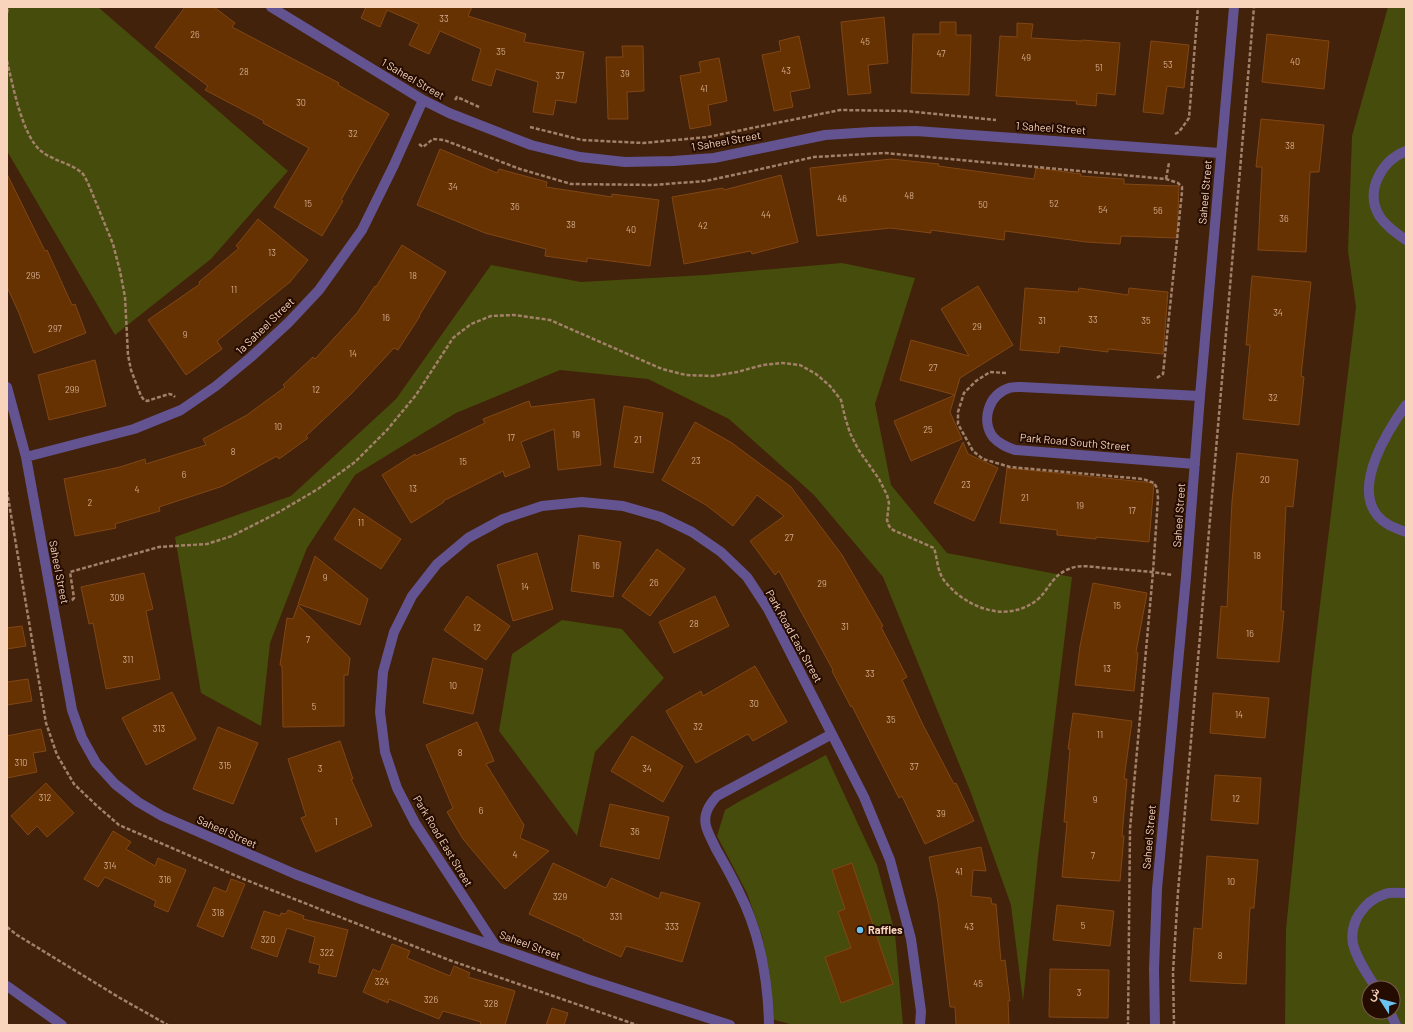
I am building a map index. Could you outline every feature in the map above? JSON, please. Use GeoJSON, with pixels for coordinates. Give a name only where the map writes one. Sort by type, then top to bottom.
{"type":"FeatureCollection","features":[{"type":"Feature","properties":{"kind":"street","name":"1 Saheel Street"},"geometry":{"type":"LineString","coordinates":[[271,7],[423,100],[449,113],[531,145],[580,157],[625,162],[714,158],[825,135],[916,131],[1220,153]]}},
{"type":"Feature","properties":{"kind":"street","name":"Saheel Street"},"geometry":{"type":"LineString","coordinates":[[1155,1025],[1154,969],[1157,889],[1186,577],[1220,153],[1234,7]]}},
{"type":"Feature","properties":{"kind":"street","name":"1a Saheel Street"},"geometry":{"type":"LineString","coordinates":[[26,457],[134,429],[181,410],[216,386],[251,357],[288,323],[319,290],[362,230],[423,100]]}},
{"type":"Feature","properties":{"kind":"street"},"geometry":{"type":"LineString","coordinates":[[1406,151],[1389,161],[1382,170],[1376,181],[1374,193],[1375,205],[1379,216],[1393,232],[1406,240]]}},
{"type":"Feature","properties":{"kind":"street","name":"Saheel Street"},"geometry":{"type":"LineString","coordinates":[[7,387],[26,457],[72,710],[82,738],[96,763],[115,784],[138,802],[162,816],[295,874],[363,900],[590,980],[730,1025]]}},
{"type":"Feature","properties":{"kind":"street","name":"Park Road South Street"},"geometry":{"type":"LineString","coordinates":[[1195,464],[1015,450],[1003,446],[994,438],[988,427],[987,415],[990,404],[998,394],[1009,388],[1021,387],[1200,396]]}},
{"type":"Feature","properties":{"kind":"street"},"geometry":{"type":"LineString","coordinates":[[1406,406],[1389,430],[1378,451],[1372,469],[1370,494],[1372,505],[1377,515],[1385,523],[1406,532]]}},
{"type":"Feature","properties":{"kind":"street","name":"Park Road East Street"},"geometry":{"type":"LineString","coordinates":[[495,946],[415,822],[397,788],[385,752],[380,712],[383,672],[394,632],[412,596],[437,564],[468,538],[503,519],[542,506],[582,502],[623,506],[661,517],[692,532],[721,552],[746,577],[768,609],[864,797],[890,860],[911,939],[922,1011],[920,1025]]}},
{"type":"Feature","properties":{"kind":"street"},"geometry":{"type":"LineString","coordinates":[[769,1025],[766,978],[760,949],[740,894],[710,837],[706,826],[706,815],[709,805],[717,796],[832,734]]}},
{"type":"Feature","properties":{"kind":"street"},"geometry":{"type":"LineString","coordinates":[[1372,980],[1353,944],[1353,931],[1356,918],[1363,908],[1374,899],[1386,894],[1406,893]]}},
{"type":"Feature","properties":{"kind":"street"},"geometry":{"type":"LineString","coordinates":[[7,986],[62,1025]]}},
{"type":"Feature","properties":{"kind":"path"},"geometry":{"type":"LineString","coordinates":[[7,13],[8,7]]}},
{"type":"Feature","properties":{"kind":"path"},"geometry":{"type":"LineString","coordinates":[[1174,1025],[1173,972],[1178,892],[1254,7]]}},
{"type":"Feature","properties":{"kind":"path"},"geometry":{"type":"LineString","coordinates":[[7,61],[22,117],[32,142],[47,155],[78,170],[83,174],[110,238],[120,271],[125,297],[128,355],[131,370],[141,396],[147,401],[169,394],[173,395],[181,410]]}},
{"type":"Feature","properties":{"kind":"path"},"geometry":{"type":"LineString","coordinates":[[53,605],[69,601],[74,598],[70,572],[159,547],[207,544],[232,536],[279,512],[318,489],[354,462],[387,430],[416,395],[453,338],[471,324],[491,316],[514,315],[550,320],[662,369],[686,375],[712,376],[737,372],[763,365],[782,363],[800,366],[816,374],[830,386],[841,400],[844,417],[850,433],[858,448],[879,479],[887,495],[889,503],[887,520],[889,526],[893,530],[934,548],[941,576],[948,586],[972,604],[990,611],[1008,612],[1021,609],[1037,600],[1057,575],[1070,568],[1085,567],[1146,571],[1186,577]]}},
{"type":"Feature","properties":{"kind":"path"},"geometry":{"type":"LineString","coordinates":[[7,491],[46,723],[60,761],[74,784],[96,806],[119,825],[240,878],[449,960],[637,1025]]}},
{"type":"Feature","properties":{"kind":"path"},"geometry":{"type":"LineString","coordinates":[[7,927],[17,935],[120,998],[168,1025]]}},
{"type":"Feature","properties":{"kind":"green space"},"geometry":{"type":"Polygon","coordinates":[[[7,7],[98,7],[288,171],[211,259],[115,335],[7,151],[7,7]]]}},
{"type":"Feature","properties":{"kind":"green space"},"geometry":{"type":"Polygon","coordinates":[[[1388,7],[1406,7],[1406,1025],[1285,1025],[1286,929],[1312,671],[1356,307],[1348,251],[1352,136],[1388,7]]]}},
{"type":"Feature","properties":{"kind":"green space"},"geometry":{"type":"Polygon","coordinates":[[[842,263],[915,278],[875,404],[891,485],[947,553],[1072,577],[1038,857],[1023,1001],[1011,905],[971,793],[883,577],[814,495],[729,419],[648,379],[560,370],[456,413],[355,475],[307,548],[270,643],[261,726],[201,693],[175,537],[291,496],[396,399],[491,265],[581,282],[705,275],[842,263]]]}},
{"type":"Feature","properties":{"kind":"green space"},"geometry":{"type":"Polygon","coordinates":[[[562,620],[622,629],[664,678],[595,752],[577,836],[499,731],[512,654],[562,620]]]}},
{"type":"Feature","properties":{"kind":"green space"},"geometry":{"type":"Polygon","coordinates":[[[826,755],[877,865],[895,933],[903,1025],[793,1025],[772,1019],[770,976],[762,936],[747,893],[717,836],[725,810],[826,755]]]}},
{"type":"Feature","properties":{"kind":"building"},"geometry":{"type":"Polygon","coordinates":[[[185,7],[214,7],[235,23],[232,27],[339,83],[338,85],[389,114],[341,200],[343,201],[322,236],[274,207],[309,148],[263,123],[264,121],[205,90],[208,86],[155,47],[185,7]]]}},
{"type":"Feature","properties":{"kind":"building"},"geometry":{"type":"Polygon","coordinates":[[[366,7],[472,7],[468,16],[526,34],[524,42],[584,52],[576,103],[556,100],[553,115],[533,112],[538,82],[496,69],[491,86],[472,80],[481,49],[440,31],[429,54],[409,45],[419,24],[387,10],[380,27],[361,18],[366,7]]]}},
{"type":"Feature","properties":{"kind":"building"},"geometry":{"type":"Polygon","coordinates":[[[884,17],[888,63],[868,65],[871,93],[848,95],[841,22],[884,17]]]}},
{"type":"Feature","properties":{"kind":"building"},"geometry":{"type":"Polygon","coordinates":[[[940,22],[956,22],[956,35],[971,35],[969,95],[911,93],[913,34],[940,34],[940,22]]]}},
{"type":"Feature","properties":{"kind":"building"},"geometry":{"type":"Polygon","coordinates":[[[1017,23],[1033,24],[1031,38],[1120,43],[1115,95],[1097,93],[1096,106],[1076,104],[1077,101],[996,96],[1000,36],[1017,37],[1017,23]]]}},
{"type":"Feature","properties":{"kind":"building"},"geometry":{"type":"Polygon","coordinates":[[[1267,34],[1329,41],[1324,89],[1262,82],[1267,34]]]}},
{"type":"Feature","properties":{"kind":"building"},"geometry":{"type":"Polygon","coordinates":[[[799,36],[810,88],[790,92],[793,107],[774,111],[762,55],[781,51],[779,41],[799,36]]]}},
{"type":"Feature","properties":{"kind":"building"},"geometry":{"type":"Polygon","coordinates":[[[1151,41],[1189,45],[1184,88],[1167,86],[1163,114],[1143,112],[1151,41]]]}},
{"type":"Feature","properties":{"kind":"building"},"geometry":{"type":"Polygon","coordinates":[[[622,46],[643,46],[644,91],[627,92],[628,119],[608,119],[606,57],[623,57],[622,46]]]}},
{"type":"Feature","properties":{"kind":"building"},"geometry":{"type":"Polygon","coordinates":[[[719,58],[727,101],[708,105],[711,125],[690,129],[680,76],[701,72],[699,62],[719,58]]]}},
{"type":"Feature","properties":{"kind":"building"},"geometry":{"type":"Polygon","coordinates":[[[1261,119],[1324,125],[1319,172],[1310,172],[1306,252],[1258,250],[1262,167],[1256,167],[1261,119]]]}},
{"type":"Feature","properties":{"kind":"building"},"geometry":{"type":"Polygon","coordinates":[[[440,149],[497,173],[499,169],[547,182],[546,187],[612,197],[612,194],[659,200],[650,266],[587,258],[587,262],[545,256],[546,249],[485,233],[417,205],[440,149]]]}},
{"type":"Feature","properties":{"kind":"building"},"geometry":{"type":"Polygon","coordinates":[[[891,159],[939,164],[938,166],[1034,179],[1036,168],[1081,174],[1080,176],[1124,179],[1124,184],[1179,186],[1177,238],[1121,236],[1120,244],[1086,242],[1005,231],[1004,240],[931,230],[931,233],[890,228],[817,236],[810,168],[891,159]]]}},
{"type":"Feature","properties":{"kind":"building"},"geometry":{"type":"Polygon","coordinates":[[[7,174],[45,251],[47,250],[72,305],[75,304],[86,333],[34,353],[19,313],[7,287],[7,174]]]}},
{"type":"Feature","properties":{"kind":"building"},"geometry":{"type":"Polygon","coordinates":[[[781,175],[798,242],[752,254],[751,251],[684,264],[672,197],[723,188],[724,190],[781,175]]]}},
{"type":"Feature","properties":{"kind":"building"},"geometry":{"type":"Polygon","coordinates":[[[258,219],[308,260],[290,282],[217,341],[222,349],[186,375],[148,320],[200,284],[199,282],[239,248],[236,246],[258,219]]]}},
{"type":"Feature","properties":{"kind":"building"},"geometry":{"type":"Polygon","coordinates":[[[402,245],[446,272],[398,350],[394,348],[351,394],[306,436],[308,438],[279,459],[277,456],[223,486],[159,507],[160,511],[115,524],[116,528],[75,536],[64,479],[120,467],[145,459],[146,464],[206,445],[203,439],[247,415],[285,387],[283,385],[313,357],[315,359],[357,313],[375,286],[376,287],[402,245]]]}},
{"type":"Feature","properties":{"kind":"building"},"geometry":{"type":"Polygon","coordinates":[[[1252,276],[1311,282],[1301,376],[1304,377],[1299,425],[1243,419],[1250,345],[1246,345],[1252,276]]]}},
{"type":"Feature","properties":{"kind":"building"},"geometry":{"type":"Polygon","coordinates":[[[978,286],[1013,345],[960,378],[955,395],[900,380],[911,340],[969,356],[941,309],[978,286]]]}},
{"type":"Feature","properties":{"kind":"building"},"geometry":{"type":"Polygon","coordinates":[[[1025,288],[1078,292],[1079,288],[1128,295],[1129,288],[1168,292],[1163,354],[1108,349],[1108,352],[1060,346],[1059,353],[1020,350],[1025,288]]]}},
{"type":"Feature","properties":{"kind":"building"},"geometry":{"type":"Polygon","coordinates":[[[95,360],[106,406],[49,420],[38,375],[95,360]]]}},
{"type":"Feature","properties":{"kind":"building"},"geometry":{"type":"Polygon","coordinates":[[[955,395],[950,412],[962,439],[911,461],[894,421],[955,395]]]}},
{"type":"Feature","properties":{"kind":"building"},"geometry":{"type":"Polygon","coordinates":[[[594,399],[601,465],[558,470],[554,429],[521,442],[530,467],[505,477],[503,471],[443,501],[444,502],[411,523],[382,475],[415,454],[416,456],[485,423],[483,419],[529,401],[531,407],[594,399]]]}},
{"type":"Feature","properties":{"kind":"building"},"geometry":{"type":"Polygon","coordinates":[[[624,406],[663,413],[653,473],[614,467],[624,406]]]}},
{"type":"Feature","properties":{"kind":"building"},"geometry":{"type":"Polygon","coordinates":[[[695,422],[732,443],[791,487],[842,555],[883,626],[881,627],[907,677],[902,680],[923,725],[954,784],[956,783],[974,821],[925,844],[902,796],[899,798],[852,706],[851,707],[832,671],[833,670],[779,571],[775,575],[750,541],[784,516],[757,495],[733,526],[706,505],[662,480],[695,422]]]}},
{"type":"Feature","properties":{"kind":"building"},"geometry":{"type":"Polygon","coordinates":[[[963,442],[968,454],[998,468],[974,521],[934,503],[963,442]]]}},
{"type":"Feature","properties":{"kind":"building"},"geometry":{"type":"Polygon","coordinates":[[[1237,453],[1298,460],[1293,507],[1286,506],[1281,611],[1284,611],[1279,662],[1217,658],[1221,606],[1227,607],[1232,501],[1237,453]]]}},
{"type":"Feature","properties":{"kind":"building"},"geometry":{"type":"Polygon","coordinates":[[[1007,468],[1154,483],[1149,542],[1057,535],[1057,530],[1000,523],[1007,468]]]}},
{"type":"Feature","properties":{"kind":"building"},"geometry":{"type":"Polygon","coordinates":[[[354,508],[401,539],[381,569],[334,539],[354,508]]]}},
{"type":"Feature","properties":{"kind":"building"},"geometry":{"type":"Polygon","coordinates":[[[579,535],[621,542],[613,597],[571,591],[579,535]]]}},
{"type":"Feature","properties":{"kind":"building"},"geometry":{"type":"Polygon","coordinates":[[[657,549],[685,569],[650,616],[622,596],[657,549]]]}},
{"type":"Feature","properties":{"kind":"building"},"geometry":{"type":"Polygon","coordinates":[[[537,553],[553,609],[513,621],[497,565],[537,553]]]}},
{"type":"Feature","properties":{"kind":"building"},"geometry":{"type":"Polygon","coordinates":[[[315,556],[368,599],[360,625],[298,604],[315,556]]]}},
{"type":"Feature","properties":{"kind":"building"},"geometry":{"type":"Polygon","coordinates":[[[144,573],[153,609],[146,611],[160,679],[106,689],[93,623],[89,624],[81,587],[144,573]]]}},
{"type":"Feature","properties":{"kind":"building"},"geometry":{"type":"Polygon","coordinates":[[[1093,583],[1147,593],[1136,652],[1138,653],[1134,691],[1075,685],[1080,646],[1093,583]]]}},
{"type":"Feature","properties":{"kind":"building"},"geometry":{"type":"Polygon","coordinates":[[[467,596],[510,626],[486,660],[444,630],[467,596]]]}},
{"type":"Feature","properties":{"kind":"building"},"geometry":{"type":"Polygon","coordinates":[[[715,596],[729,626],[674,653],[659,622],[715,596]]]}},
{"type":"Feature","properties":{"kind":"building"},"geometry":{"type":"Polygon","coordinates":[[[298,605],[350,658],[348,675],[344,675],[344,726],[283,727],[282,666],[280,665],[287,618],[293,619],[298,605]]]}},
{"type":"Feature","properties":{"kind":"building"},"geometry":{"type":"Polygon","coordinates":[[[22,626],[26,646],[7,649],[7,628],[22,626]]]}},
{"type":"Feature","properties":{"kind":"building"},"geometry":{"type":"Polygon","coordinates":[[[433,658],[483,669],[473,714],[423,703],[433,658]]]}},
{"type":"Feature","properties":{"kind":"building"},"geometry":{"type":"Polygon","coordinates":[[[755,666],[787,722],[753,741],[748,734],[696,763],[666,711],[701,691],[703,696],[755,666]]]}},
{"type":"Feature","properties":{"kind":"building"},"geometry":{"type":"Polygon","coordinates":[[[28,679],[32,701],[7,705],[7,682],[28,679]]]}},
{"type":"Feature","properties":{"kind":"building"},"geometry":{"type":"Polygon","coordinates":[[[172,692],[196,739],[146,765],[122,718],[172,692]]]}},
{"type":"Feature","properties":{"kind":"building"},"geometry":{"type":"Polygon","coordinates":[[[1213,693],[1269,698],[1265,738],[1210,733],[1213,693]]]}},
{"type":"Feature","properties":{"kind":"building"},"geometry":{"type":"Polygon","coordinates":[[[1073,713],[1132,721],[1124,779],[1127,779],[1120,881],[1062,877],[1067,822],[1064,822],[1070,749],[1068,749],[1073,713]]]}},
{"type":"Feature","properties":{"kind":"building"},"geometry":{"type":"Polygon","coordinates":[[[477,722],[494,761],[486,764],[524,825],[520,838],[549,851],[505,889],[463,839],[447,812],[453,808],[426,745],[477,722]]]}},
{"type":"Feature","properties":{"kind":"building"},"geometry":{"type":"Polygon","coordinates":[[[218,727],[258,743],[233,804],[193,789],[218,727]]]}},
{"type":"Feature","properties":{"kind":"building"},"geometry":{"type":"Polygon","coordinates":[[[41,729],[46,751],[33,753],[37,772],[7,778],[7,736],[41,729]]]}},
{"type":"Feature","properties":{"kind":"building"},"geometry":{"type":"Polygon","coordinates":[[[632,736],[683,766],[663,802],[611,771],[632,736]]]}},
{"type":"Feature","properties":{"kind":"building"},"geometry":{"type":"Polygon","coordinates":[[[340,741],[353,779],[351,779],[372,826],[316,852],[301,818],[306,816],[288,759],[340,741]]]}},
{"type":"Feature","properties":{"kind":"building"},"geometry":{"type":"Polygon","coordinates":[[[1215,775],[1261,778],[1258,824],[1211,820],[1215,775]]]}},
{"type":"Feature","properties":{"kind":"building"},"geometry":{"type":"Polygon","coordinates":[[[46,783],[74,813],[47,837],[37,826],[28,835],[11,816],[46,783]]]}},
{"type":"Feature","properties":{"kind":"building"},"geometry":{"type":"Polygon","coordinates":[[[610,804],[669,817],[659,859],[600,846],[610,804]]]}},
{"type":"Feature","properties":{"kind":"building"},"geometry":{"type":"Polygon","coordinates":[[[113,831],[131,842],[126,849],[155,866],[158,858],[186,870],[168,912],[154,906],[156,901],[105,877],[98,887],[84,879],[113,831]]]}},
{"type":"Feature","properties":{"kind":"building"},"geometry":{"type":"Polygon","coordinates":[[[981,847],[986,871],[973,870],[971,896],[991,898],[992,904],[996,904],[1001,961],[1005,960],[1010,1001],[1008,1001],[1009,1025],[956,1025],[955,1007],[950,1007],[938,902],[929,857],[981,847]]]}},
{"type":"Feature","properties":{"kind":"building"},"geometry":{"type":"Polygon","coordinates":[[[1207,856],[1258,860],[1254,908],[1250,908],[1246,984],[1190,981],[1194,928],[1202,929],[1207,856]]]}},
{"type":"Feature","properties":{"kind":"building"},"geometry":{"type":"Polygon","coordinates":[[[553,863],[606,888],[611,878],[659,899],[661,892],[700,903],[682,962],[626,946],[621,957],[529,914],[553,863]]]}},
{"type":"Feature","properties":{"kind":"building","name":"Raffles"},"geometry":{"type":"Polygon","coordinates":[[[852,863],[893,984],[841,1003],[825,957],[851,948],[838,912],[845,909],[832,870],[852,863]]]}},
{"type":"Feature","properties":{"kind":"building"},"geometry":{"type":"Polygon","coordinates":[[[231,879],[245,884],[223,937],[197,926],[214,887],[226,892],[231,879]]]}},
{"type":"Feature","properties":{"kind":"building"},"geometry":{"type":"Polygon","coordinates":[[[1057,905],[1114,911],[1110,946],[1053,940],[1057,905]]]}},
{"type":"Feature","properties":{"kind":"building"},"geometry":{"type":"Polygon","coordinates":[[[288,910],[304,916],[303,919],[348,930],[336,977],[318,973],[320,965],[309,962],[315,937],[287,928],[277,957],[251,948],[264,911],[280,916],[281,913],[286,914],[288,910]]]}},
{"type":"Feature","properties":{"kind":"building"},"geometry":{"type":"Polygon","coordinates":[[[392,944],[410,951],[407,958],[450,976],[454,966],[470,973],[468,977],[515,991],[505,1025],[480,1025],[481,1022],[443,1011],[439,1019],[389,999],[388,1003],[363,992],[373,969],[380,972],[392,944]]]}},
{"type":"Feature","properties":{"kind":"building"},"geometry":{"type":"Polygon","coordinates":[[[1050,969],[1109,970],[1108,1018],[1049,1017],[1050,969]]]}},
{"type":"Feature","properties":{"kind":"building"},"geometry":{"type":"Polygon","coordinates":[[[552,1008],[568,1013],[564,1025],[546,1025],[552,1008]]]}},
{"type":"Feature","properties":{"kind":"place","name":"Raffles"},"geometry":{"type":"Point","coordinates":[860,930]}}]}
